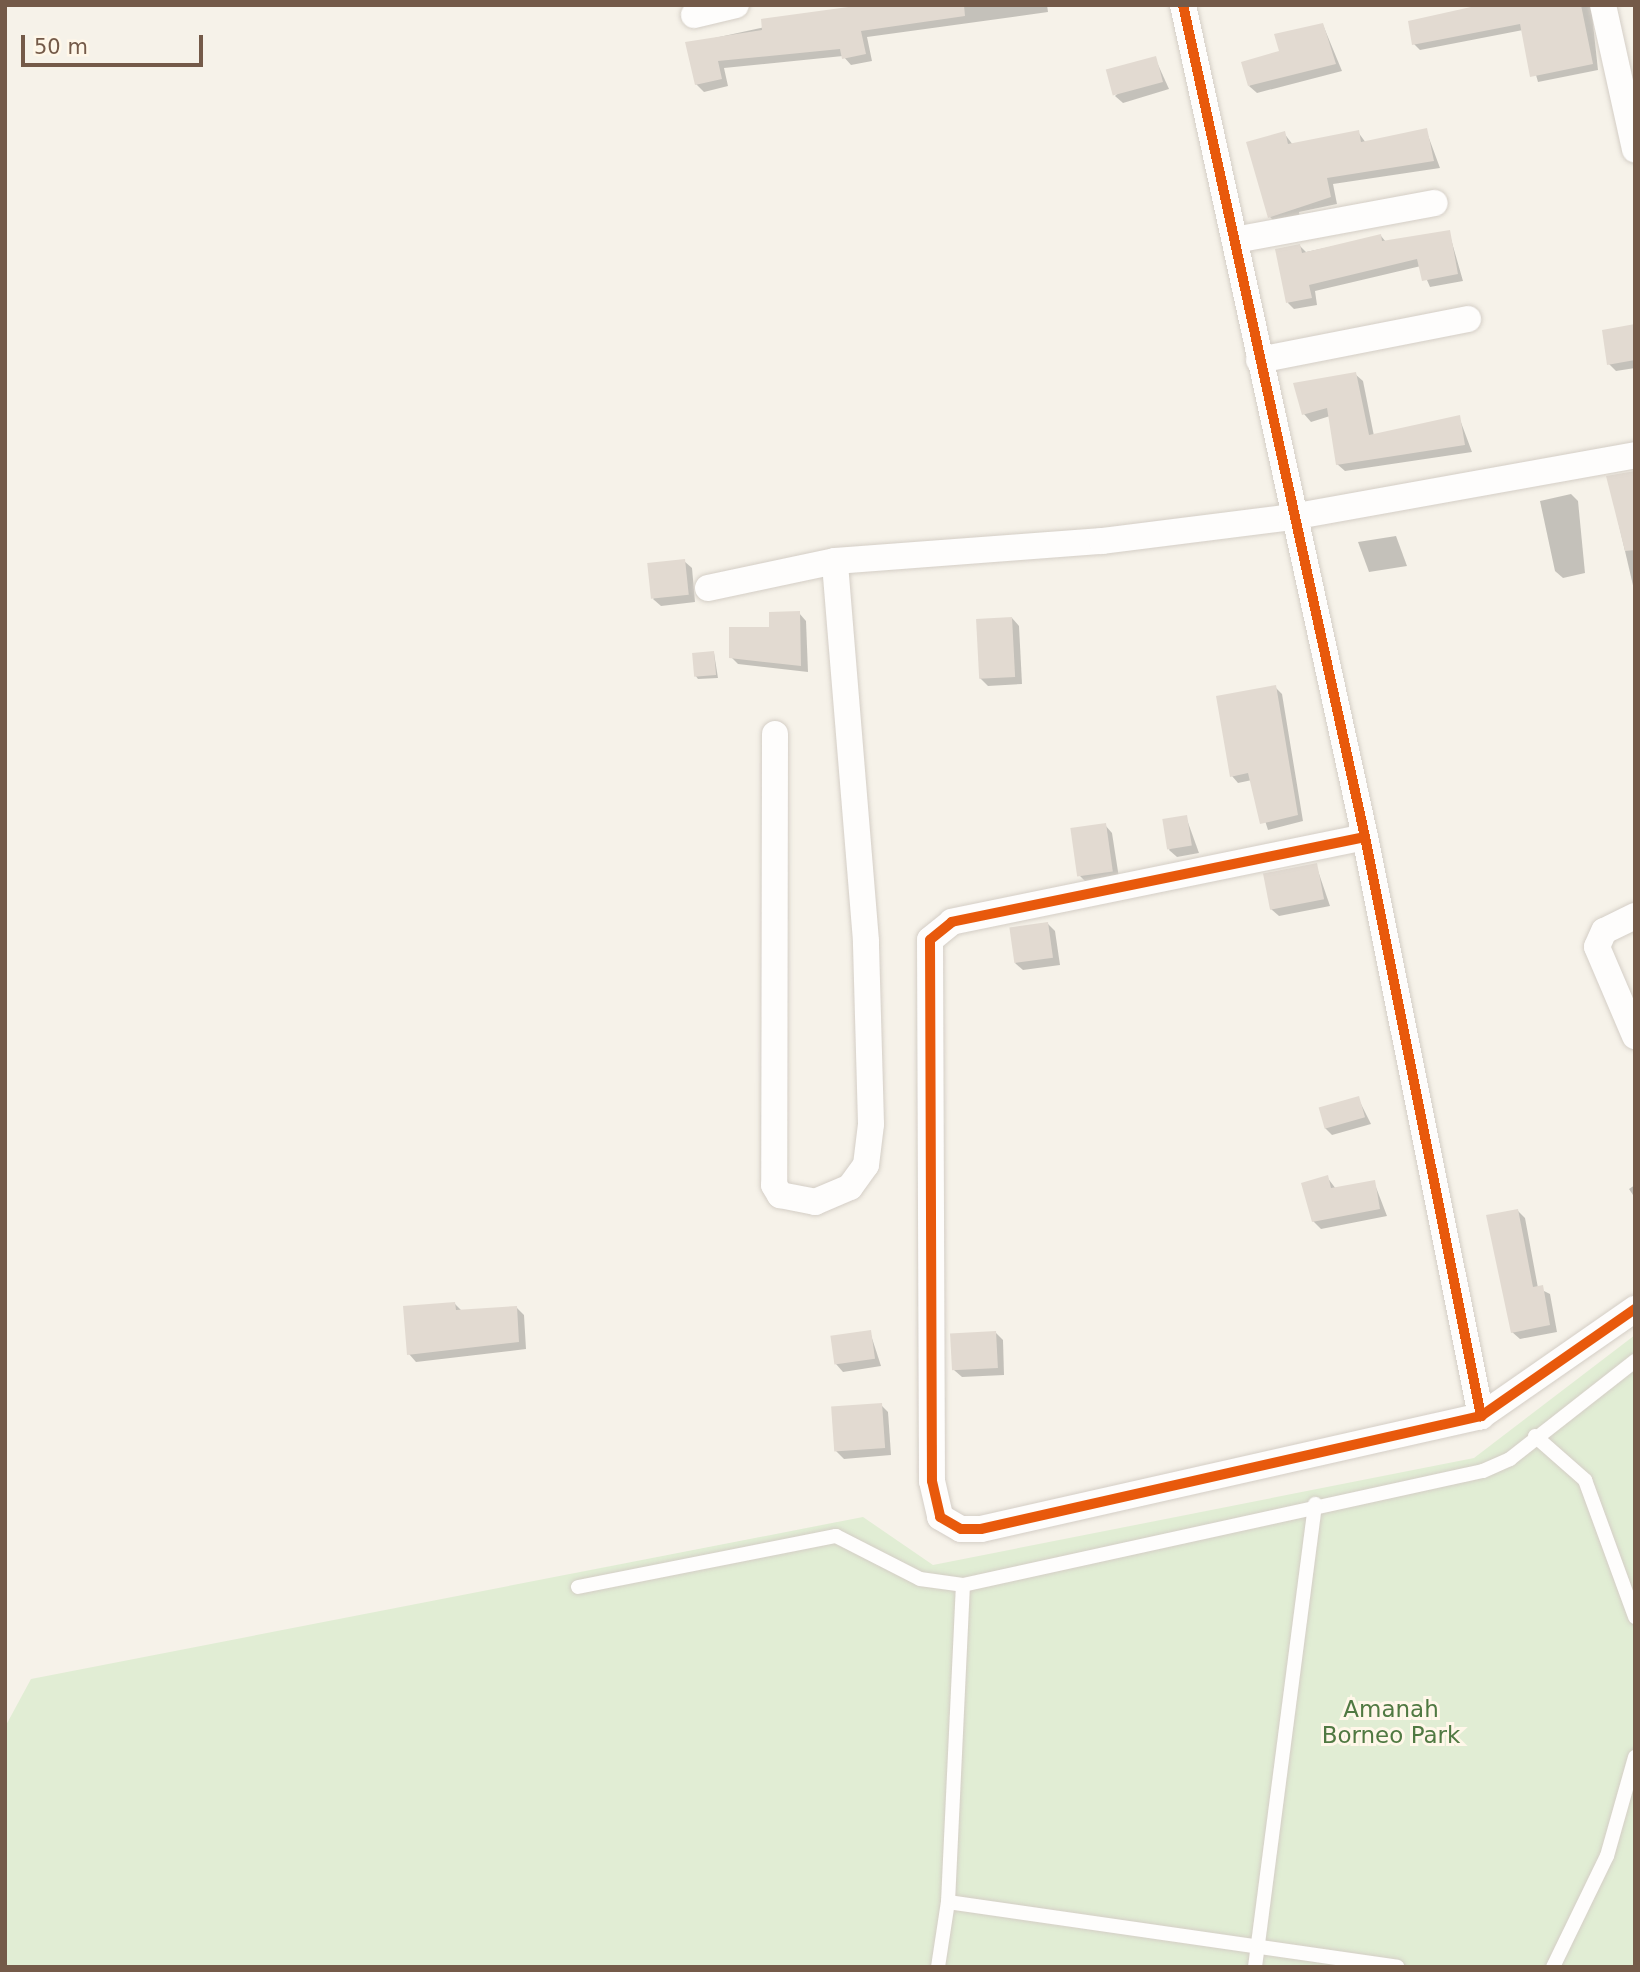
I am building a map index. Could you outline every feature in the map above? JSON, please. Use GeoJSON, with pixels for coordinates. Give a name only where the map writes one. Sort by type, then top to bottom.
{"type":"FeatureCollection","features":[{"type":"Feature","properties":{"kind":"street"},"geometry":{"type":"LineString","coordinates":[[694,15],[736,5]]}},
{"type":"Feature","properties":{"kind":"street"},"geometry":{"type":"LineString","coordinates":[[1183,5],[1292,517],[1365,837],[1482,1416]]}},
{"type":"Feature","properties":{"kind":"street"},"geometry":{"type":"LineString","coordinates":[[1603,5],[1626,67],[1635,149]]}},
{"type":"Feature","properties":{"kind":"street"},"geometry":{"type":"LineString","coordinates":[[1234,240],[1435,203]]}},
{"type":"Feature","properties":{"kind":"street"},"geometry":{"type":"LineString","coordinates":[[1259,360],[1468,319]]}},
{"type":"Feature","properties":{"kind":"street"},"geometry":{"type":"LineString","coordinates":[[708,587],[835,561],[1102,541],[1292,517],[1635,455]]}},
{"type":"Feature","properties":{"kind":"street"},"geometry":{"type":"LineString","coordinates":[[775,734],[774,1185],[780,1195],[815,1202],[850,1187],[866,1165],[871,1124],[866,941],[835,561]]}},
{"type":"Feature","properties":{"kind":"street"},"geometry":{"type":"LineString","coordinates":[[1365,837],[952,922],[930,940],[935,1507],[950,1524],[981,1529],[1482,1416],[1635,1309]]}},
{"type":"Feature","properties":{"kind":"street"},"geometry":{"type":"LineString","coordinates":[[1635,916],[1604,931],[1597,947],[1635,1036]]}},
{"type":"Feature","properties":{"kind":"lane"},"geometry":{"type":"LineString","coordinates":[[578,1587],[824,1536],[848,1540],[920,1579],[964,1586],[1315,1504],[1483,1471],[1510,1459],[1535,1436],[1635,1362]]}},
{"type":"Feature","properties":{"kind":"lane"},"geometry":{"type":"LineString","coordinates":[[1535,1436],[1585,1480],[1635,1617]]}},
{"type":"Feature","properties":{"kind":"lane"},"geometry":{"type":"LineString","coordinates":[[1255,1967],[1315,1504]]}},
{"type":"Feature","properties":{"kind":"lane"},"geometry":{"type":"LineString","coordinates":[[938,1967],[948,1902],[964,1586]]}},
{"type":"Feature","properties":{"kind":"lane"},"geometry":{"type":"LineString","coordinates":[[1553,1967],[1607,1856],[1635,1757]]}},
{"type":"Feature","properties":{"kind":"lane"},"geometry":{"type":"LineString","coordinates":[[948,1902],[1397,1967]]}},
{"type":"Feature","properties":{"kind":"green space","name":"Amanah Borneo Park"},"geometry":{"type":"Polygon","coordinates":[[[1635,1335],[1635,1967],[5,1967],[5,1727],[31,1679],[863,1517],[933,1565],[1474,1458],[1635,1335]]]}},
{"type":"Feature","properties":{"kind":"building"},"geometry":{"type":"Polygon","coordinates":[[[863,5],[964,5],[965,16],[861,31],[866,54],[842,59],[840,49],[718,61],[722,79],[695,85],[685,42],[762,30],[761,19],[863,5]]]}},
{"type":"Feature","properties":{"kind":"building"},"geometry":{"type":"Polygon","coordinates":[[[1480,5],[1581,5],[1593,64],[1530,77],[1520,24],[1412,45],[1408,21],[1480,5]]]}},
{"type":"Feature","properties":{"kind":"building"},"geometry":{"type":"Polygon","coordinates":[[[1323,23],[1336,64],[1248,86],[1241,62],[1279,51],[1274,34],[1323,23]]]}},
{"type":"Feature","properties":{"kind":"building"},"geometry":{"type":"Polygon","coordinates":[[[1156,56],[1163,82],[1113,96],[1106,69],[1156,56]]]}},
{"type":"Feature","properties":{"kind":"building"},"geometry":{"type":"Polygon","coordinates":[[[1427,128],[1434,161],[1327,178],[1331,197],[1268,218],[1246,142],[1285,131],[1288,144],[1359,130],[1361,142],[1427,128]]]}},
{"type":"Feature","properties":{"kind":"building"},"geometry":{"type":"Polygon","coordinates":[[[1450,230],[1458,274],[1422,281],[1417,259],[1309,285],[1312,298],[1286,303],[1275,249],[1300,244],[1302,253],[1381,234],[1382,241],[1450,230]]]}},
{"type":"Feature","properties":{"kind":"building"},"geometry":{"type":"Polygon","coordinates":[[[1635,324],[1635,360],[1607,365],[1602,330],[1635,324]]]}},
{"type":"Feature","properties":{"kind":"building"},"geometry":{"type":"Polygon","coordinates":[[[1356,372],[1369,435],[1460,415],[1465,445],[1336,465],[1327,408],[1302,415],[1293,383],[1356,372]]]}},
{"type":"Feature","properties":{"kind":"building"},"geometry":{"type":"Polygon","coordinates":[[[1635,471],[1635,550],[1625,551],[1606,476],[1635,471]]]}},
{"type":"Feature","properties":{"kind":"building"},"geometry":{"type":"Polygon","coordinates":[[[685,559],[689,595],[651,599],[647,563],[685,559]]]}},
{"type":"Feature","properties":{"kind":"building"},"geometry":{"type":"Polygon","coordinates":[[[800,611],[801,666],[729,658],[729,627],[769,627],[769,612],[800,611]]]}},
{"type":"Feature","properties":{"kind":"building"},"geometry":{"type":"Polygon","coordinates":[[[1012,617],[1015,677],[979,679],[976,619],[1012,617]]]}},
{"type":"Feature","properties":{"kind":"building"},"geometry":{"type":"Polygon","coordinates":[[[714,651],[716,675],[694,677],[692,653],[714,651]]]}},
{"type":"Feature","properties":{"kind":"building"},"geometry":{"type":"Polygon","coordinates":[[[1276,685],[1298,815],[1260,824],[1248,773],[1230,777],[1216,696],[1276,685]]]}},
{"type":"Feature","properties":{"kind":"building"},"geometry":{"type":"Polygon","coordinates":[[[1187,815],[1192,846],[1167,850],[1162,819],[1187,815]]]}},
{"type":"Feature","properties":{"kind":"building"},"geometry":{"type":"Polygon","coordinates":[[[1106,823],[1113,872],[1077,877],[1070,828],[1106,823]]]}},
{"type":"Feature","properties":{"kind":"building"},"geometry":{"type":"Polygon","coordinates":[[[1317,863],[1324,899],[1270,910],[1263,873],[1317,863]]]}},
{"type":"Feature","properties":{"kind":"building"},"geometry":{"type":"Polygon","coordinates":[[[1048,922],[1053,958],[1014,963],[1009,927],[1048,922]]]}},
{"type":"Feature","properties":{"kind":"building"},"geometry":{"type":"Polygon","coordinates":[[[1359,1096],[1365,1117],[1325,1129],[1319,1108],[1359,1096]]]}},
{"type":"Feature","properties":{"kind":"building"},"geometry":{"type":"Polygon","coordinates":[[[1328,1175],[1331,1188],[1375,1180],[1380,1209],[1312,1222],[1301,1183],[1328,1175]]]}},
{"type":"Feature","properties":{"kind":"building"},"geometry":{"type":"Polygon","coordinates":[[[1518,1209],[1533,1287],[1543,1285],[1550,1325],[1511,1333],[1486,1215],[1518,1209]]]}},
{"type":"Feature","properties":{"kind":"building"},"geometry":{"type":"Polygon","coordinates":[[[455,1302],[456,1310],[517,1306],[519,1342],[407,1355],[403,1306],[455,1302]]]}},
{"type":"Feature","properties":{"kind":"building"},"geometry":{"type":"Polygon","coordinates":[[[871,1330],[875,1359],[834,1364],[830,1336],[871,1330]]]}},
{"type":"Feature","properties":{"kind":"building"},"geometry":{"type":"Polygon","coordinates":[[[996,1331],[998,1368],[952,1370],[950,1333],[996,1331]]]}},
{"type":"Feature","properties":{"kind":"building"},"geometry":{"type":"Polygon","coordinates":[[[882,1403],[885,1448],[834,1451],[831,1407],[882,1403]]]}},
{"type":"Feature","properties":{"kind":"cycle path"},"geometry":{"type":"LineString","coordinates":[[1183,5],[1365,837],[1481,1416]]}},
{"type":"Feature","properties":{"kind":"cycle path"},"geometry":{"type":"LineString","coordinates":[[1365,837],[952,922],[930,940],[932,1481],[940,1517],[961,1529],[981,1529],[1481,1416],[1635,1309]]}}]}
